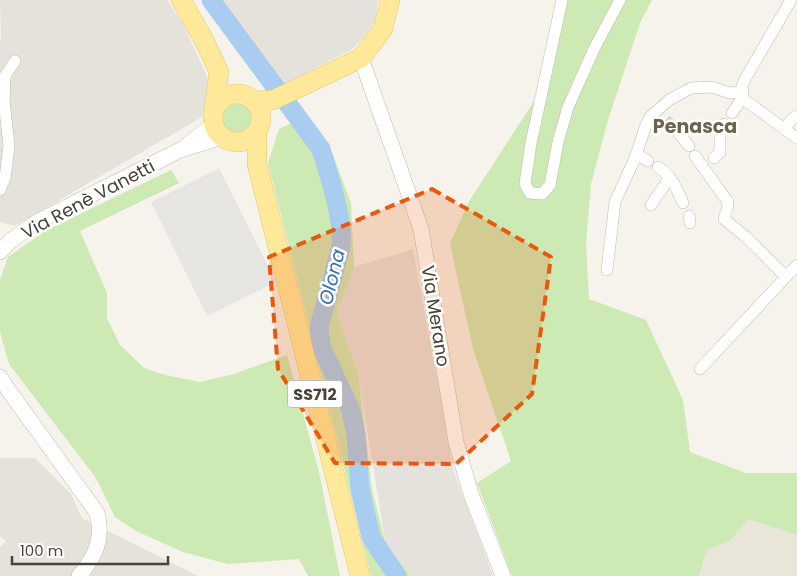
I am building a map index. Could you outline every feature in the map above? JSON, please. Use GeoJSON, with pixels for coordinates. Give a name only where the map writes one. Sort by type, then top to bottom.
{"type":"FeatureCollection","features":[{"type":"Feature","properties":{"kind":"main road"},"geometry":{"type":"LineString","coordinates":[[181,0],[204,40],[219,72],[219,128],[257,164]]}},
{"type":"Feature","properties":{"kind":"main road"},"geometry":{"type":"LineString","coordinates":[[219,128],[223,99],[230,96],[258,102],[291,92],[361,58],[383,29],[390,0]]}},
{"type":"Feature","properties":{"kind":"main road"},"geometry":{"type":"LineString","coordinates":[[219,72],[258,102]]}},
{"type":"Feature","properties":{"kind":"main road","name":"SS712"},"geometry":{"type":"LineString","coordinates":[[258,102],[261,122],[257,132],[257,164],[360,576]]}},
{"type":"Feature","properties":{"kind":"main road"},"geometry":{"type":"LineString","coordinates":[[219,128],[235,142],[244,142],[257,132]]}},
{"type":"Feature","properties":{"kind":"street"},"geometry":{"type":"LineString","coordinates":[[562,0],[531,143],[525,184],[530,194],[542,194],[550,185],[558,142],[568,107],[594,49],[620,0]]}},
{"type":"Feature","properties":{"kind":"street"},"geometry":{"type":"LineString","coordinates":[[732,114],[742,94],[745,79],[791,0]]}},
{"type":"Feature","properties":{"kind":"street","name":"Via Merano"},"geometry":{"type":"LineString","coordinates":[[361,58],[421,229],[456,442],[470,494],[503,576]]}},
{"type":"Feature","properties":{"kind":"street"},"geometry":{"type":"LineString","coordinates":[[0,190],[5,178],[9,146],[4,101],[4,76],[15,61]]}},
{"type":"Feature","properties":{"kind":"street"},"geometry":{"type":"LineString","coordinates":[[607,270],[615,202],[636,154],[646,125],[669,100],[691,88],[712,87],[742,94]]}},
{"type":"Feature","properties":{"kind":"street"},"geometry":{"type":"LineString","coordinates":[[742,94],[746,101],[797,138]]}},
{"type":"Feature","properties":{"kind":"street"},"geometry":{"type":"LineString","coordinates":[[656,112],[666,120]]}},
{"type":"Feature","properties":{"kind":"street"},"geometry":{"type":"LineString","coordinates":[[784,128],[797,116]]}},
{"type":"Feature","properties":{"kind":"street"},"geometry":{"type":"LineString","coordinates":[[707,163],[720,152],[720,134],[724,124]]}},
{"type":"Feature","properties":{"kind":"street","name":"Via Renè Vanetti"},"geometry":{"type":"LineString","coordinates":[[3,242],[37,222],[180,150],[219,128]]}},
{"type":"Feature","properties":{"kind":"street"},"geometry":{"type":"LineString","coordinates":[[677,131],[689,146]]}},
{"type":"Feature","properties":{"kind":"street"},"geometry":{"type":"LineString","coordinates":[[636,154],[670,177],[683,203]]}},
{"type":"Feature","properties":{"kind":"street"},"geometry":{"type":"LineString","coordinates":[[696,156],[707,163],[728,202],[724,219],[746,237],[786,277]]}},
{"type":"Feature","properties":{"kind":"street"},"geometry":{"type":"LineString","coordinates":[[651,206],[670,177]]}},
{"type":"Feature","properties":{"kind":"street"},"geometry":{"type":"LineString","coordinates":[[700,369],[797,265]]}},
{"type":"Feature","properties":{"kind":"street"},"geometry":{"type":"LineString","coordinates":[[0,376],[97,514],[100,534],[98,548],[90,563],[79,576]]}},
{"type":"Feature","properties":{"kind":"highlighted area"},"geometry":{"type":"Polygon","coordinates":[[[432,189],[551,257],[532,394],[456,464],[335,463],[278,369],[269,257],[432,189]]]}},
{"type":"Feature","properties":{"kind":"shaded area"},"geometry":{"type":"Polygon","coordinates":[[[0,0],[167,0],[183,24],[210,83],[202,117],[15,226],[0,222],[0,0]]]}},
{"type":"Feature","properties":{"kind":"shaded area"},"geometry":{"type":"Polygon","coordinates":[[[221,0],[378,0],[375,21],[367,34],[351,50],[282,85],[221,0]]]}},
{"type":"Feature","properties":{"kind":"shaded area"},"geometry":{"type":"Polygon","coordinates":[[[219,168],[276,282],[207,316],[151,202],[219,168]]]}},
{"type":"Feature","properties":{"kind":"shaded area"},"geometry":{"type":"Polygon","coordinates":[[[413,249],[454,472],[493,576],[411,576],[386,546],[358,373],[337,313],[354,267],[413,249]]]}},
{"type":"Feature","properties":{"kind":"shaded area"},"geometry":{"type":"Polygon","coordinates":[[[0,458],[35,458],[71,494],[82,518],[198,576],[0,576],[0,547],[6,541],[0,536],[0,458]]]}},
{"type":"Feature","properties":{"kind":"shaded area"},"geometry":{"type":"Polygon","coordinates":[[[748,519],[797,535],[797,576],[699,576],[707,550],[731,540],[748,519]]]}},
{"type":"Feature","properties":{"kind":"green space"},"geometry":{"type":"Polygon","coordinates":[[[557,0],[652,0],[640,23],[608,120],[591,184],[586,243],[589,299],[646,320],[683,400],[690,452],[746,473],[797,473],[797,535],[748,519],[731,540],[707,550],[699,576],[512,576],[477,483],[511,461],[473,349],[450,244],[468,203],[538,95],[557,0]]]}},
{"type":"Feature","properties":{"kind":"green space"},"geometry":{"type":"Polygon","coordinates":[[[238,103],[244,104],[249,108],[253,113],[253,125],[249,130],[244,134],[238,135],[232,134],[227,130],[223,125],[222,119],[223,113],[227,108],[232,104],[238,103]]]}},
{"type":"Feature","properties":{"kind":"green space"},"geometry":{"type":"Polygon","coordinates":[[[308,115],[331,150],[351,203],[354,267],[337,313],[358,373],[372,489],[386,545],[411,576],[371,576],[268,163],[279,129],[308,115]]]}},
{"type":"Feature","properties":{"kind":"green space"},"geometry":{"type":"Polygon","coordinates":[[[171,170],[179,183],[80,231],[107,293],[107,318],[120,345],[144,368],[165,375],[200,382],[234,374],[287,355],[319,472],[340,576],[308,576],[299,559],[228,564],[183,552],[136,531],[115,517],[96,478],[9,364],[0,332],[0,280],[8,257],[45,231],[171,170]]]}},
{"type":"Feature","properties":{"kind":"waterway","name":"Olona"},"geometry":{"type":"LineString","coordinates":[[211,0],[321,149],[335,198],[341,236],[341,247],[319,327],[321,346],[351,411],[356,435],[360,489],[371,537],[397,576]]}},
{"type":"Feature","properties":{"kind":"tunnel"},"geometry":{"type":"LineString","coordinates":[[666,120],[677,131]]}},
{"type":"Feature","properties":{"kind":"district","name":"Penasca"},"geometry":{"type":"Point","coordinates":[695,126]}}]}
